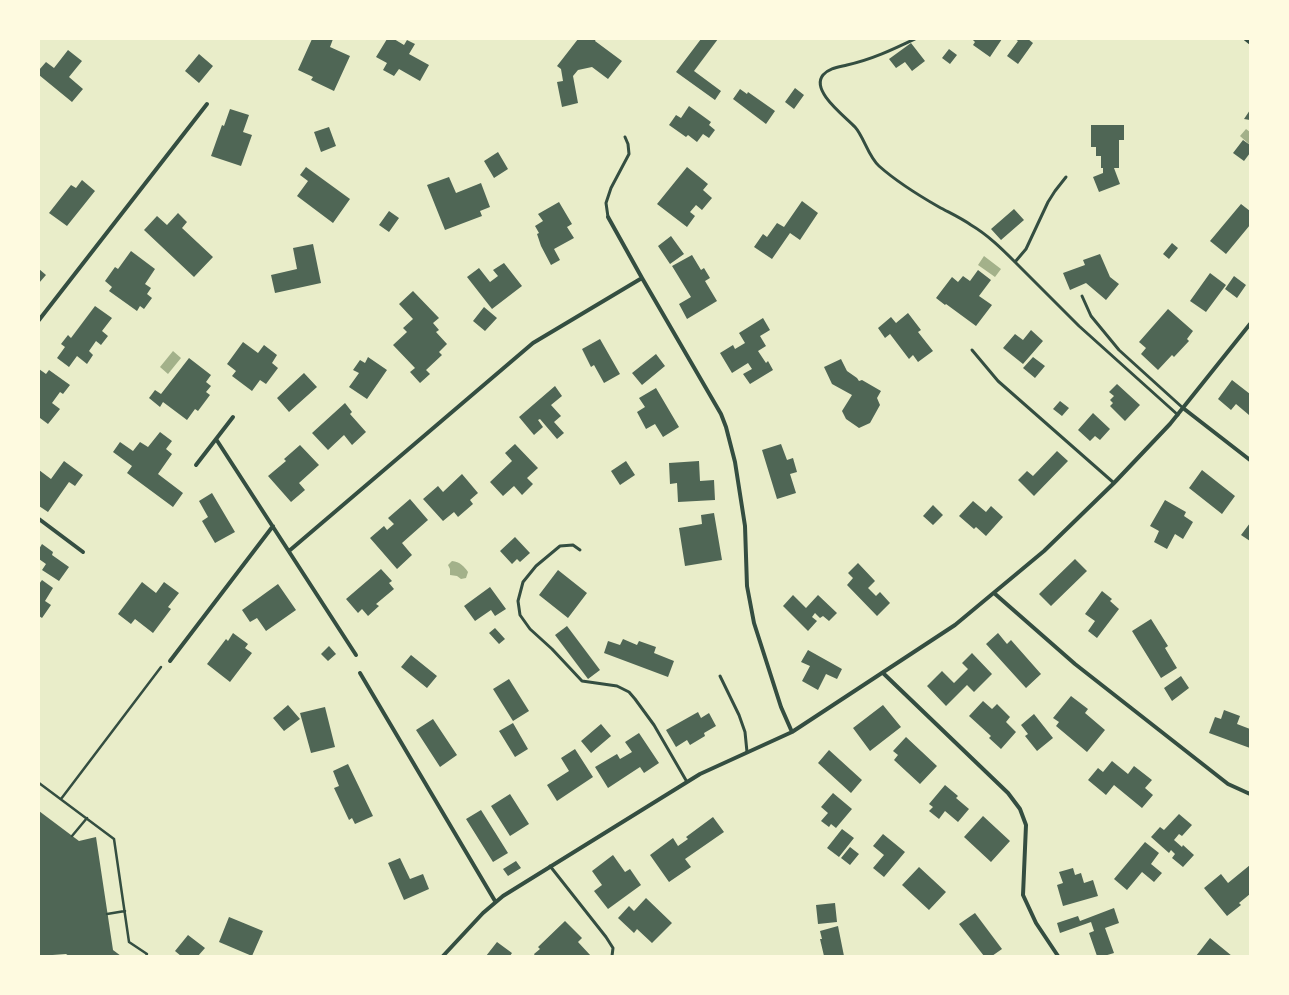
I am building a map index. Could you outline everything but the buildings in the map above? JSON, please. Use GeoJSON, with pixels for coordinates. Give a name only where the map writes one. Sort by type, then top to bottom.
{"type":"FeatureCollection","features":[{"type":"Feature","properties":{"kind":"street"},"geometry":{"type":"LineString","coordinates":[[39,320],[207,104]]}},
{"type":"Feature","properties":{"kind":"street"},"geometry":{"type":"LineString","coordinates":[[608,217],[721,414],[726,427],[735,462],[745,526],[747,586],[754,623],[781,707],[792,732]]}},
{"type":"Feature","properties":{"kind":"street"},"geometry":{"type":"LineString","coordinates":[[289,551],[533,343],[642,278]]}},
{"type":"Feature","properties":{"kind":"street"},"geometry":{"type":"LineString","coordinates":[[442,956],[496,901],[550,866],[687,782],[747,752],[782,738],[955,625],[1061,536],[1114,483],[1178,415],[1250,324]]}},
{"type":"Feature","properties":{"kind":"street"},"geometry":{"type":"LineString","coordinates":[[1183,408],[1250,460]]}},
{"type":"Feature","properties":{"kind":"street"},"geometry":{"type":"LineString","coordinates":[[196,466],[233,417]]}},
{"type":"Feature","properties":{"kind":"street"},"geometry":{"type":"LineString","coordinates":[[216,439],[356,655]]}},
{"type":"Feature","properties":{"kind":"street"},"geometry":{"type":"LineString","coordinates":[[39,519],[83,552]]}},
{"type":"Feature","properties":{"kind":"street"},"geometry":{"type":"LineString","coordinates":[[170,661],[273,526]]}},
{"type":"Feature","properties":{"kind":"street"},"geometry":{"type":"LineString","coordinates":[[994,593],[1075,664],[1228,784],[1250,794]]}},
{"type":"Feature","properties":{"kind":"street"},"geometry":{"type":"LineString","coordinates":[[360,673],[496,901]]}},
{"type":"Feature","properties":{"kind":"street"},"geometry":{"type":"LineString","coordinates":[[883,673],[1008,793],[1020,809],[1026,825],[1024,895],[1036,923],[1058,956]]}},
{"type":"Feature","properties":{"kind":"lane"},"geometry":{"type":"LineString","coordinates":[[915,39],[856,64],[833,68],[824,74],[820,80],[819,86],[821,91],[835,108],[857,129],[865,146],[877,165],[902,184],[970,224],[1002,249],[1079,326],[1178,415]]}},
{"type":"Feature","properties":{"kind":"lane"},"geometry":{"type":"LineString","coordinates":[[1245,39],[1250,43]]}},
{"type":"Feature","properties":{"kind":"lane"},"geometry":{"type":"LineString","coordinates":[[608,217],[606,203],[611,188],[629,154],[628,144],[625,137]]}},
{"type":"Feature","properties":{"kind":"lane"},"geometry":{"type":"LineString","coordinates":[[1015,262],[1026,249],[1048,202],[1055,190],[1066,177]]}},
{"type":"Feature","properties":{"kind":"lane"},"geometry":{"type":"LineString","coordinates":[[1082,296],[1091,316],[1119,350],[1183,408]]}},
{"type":"Feature","properties":{"kind":"lane"},"geometry":{"type":"LineString","coordinates":[[972,350],[998,381],[1114,483]]}},
{"type":"Feature","properties":{"kind":"lane"},"geometry":{"type":"LineString","coordinates":[[580,550],[573,545],[560,546],[536,566],[523,582],[518,601],[520,615],[530,629],[552,649],[582,682],[617,686],[629,692],[636,699],[654,726],[687,782]]}},
{"type":"Feature","properties":{"kind":"lane"},"geometry":{"type":"LineString","coordinates":[[720,676],[739,715],[745,732],[747,752]]}},
{"type":"Feature","properties":{"kind":"lane"},"geometry":{"type":"LineString","coordinates":[[550,866],[606,937],[613,948],[612,956]]}},
{"type":"Feature","properties":{"kind":"path"},"geometry":{"type":"LineString","coordinates":[[61,799],[161,667]]}},
{"type":"Feature","properties":{"kind":"path"},"geometry":{"type":"LineString","coordinates":[[39,783],[114,839],[129,942],[147,954],[146,956]]}},
{"type":"Feature","properties":{"kind":"path"},"geometry":{"type":"LineString","coordinates":[[72,836],[87,818]]}},
{"type":"Feature","properties":{"kind":"path"},"geometry":{"type":"LineString","coordinates":[[107,914],[125,911]]}},
{"type":"Feature","properties":{"kind":"shaded area"},"geometry":{"type":"Polygon","coordinates":[[[1246,129],[1250,132],[1250,145],[1240,136],[1246,129]]]}},
{"type":"Feature","properties":{"kind":"shaded area"},"geometry":{"type":"Polygon","coordinates":[[[984,256],[1001,269],[995,277],[978,265],[984,256]]]}},
{"type":"Feature","properties":{"kind":"shaded area"},"geometry":{"type":"Polygon","coordinates":[[[173,351],[181,358],[168,374],[160,367],[173,351]]]}},
{"type":"Feature","properties":{"kind":"shaded area"},"geometry":{"type":"Polygon","coordinates":[[[452,561],[460,563],[465,568],[468,572],[466,578],[461,579],[457,576],[450,575],[448,565],[452,561]]]}}]}
